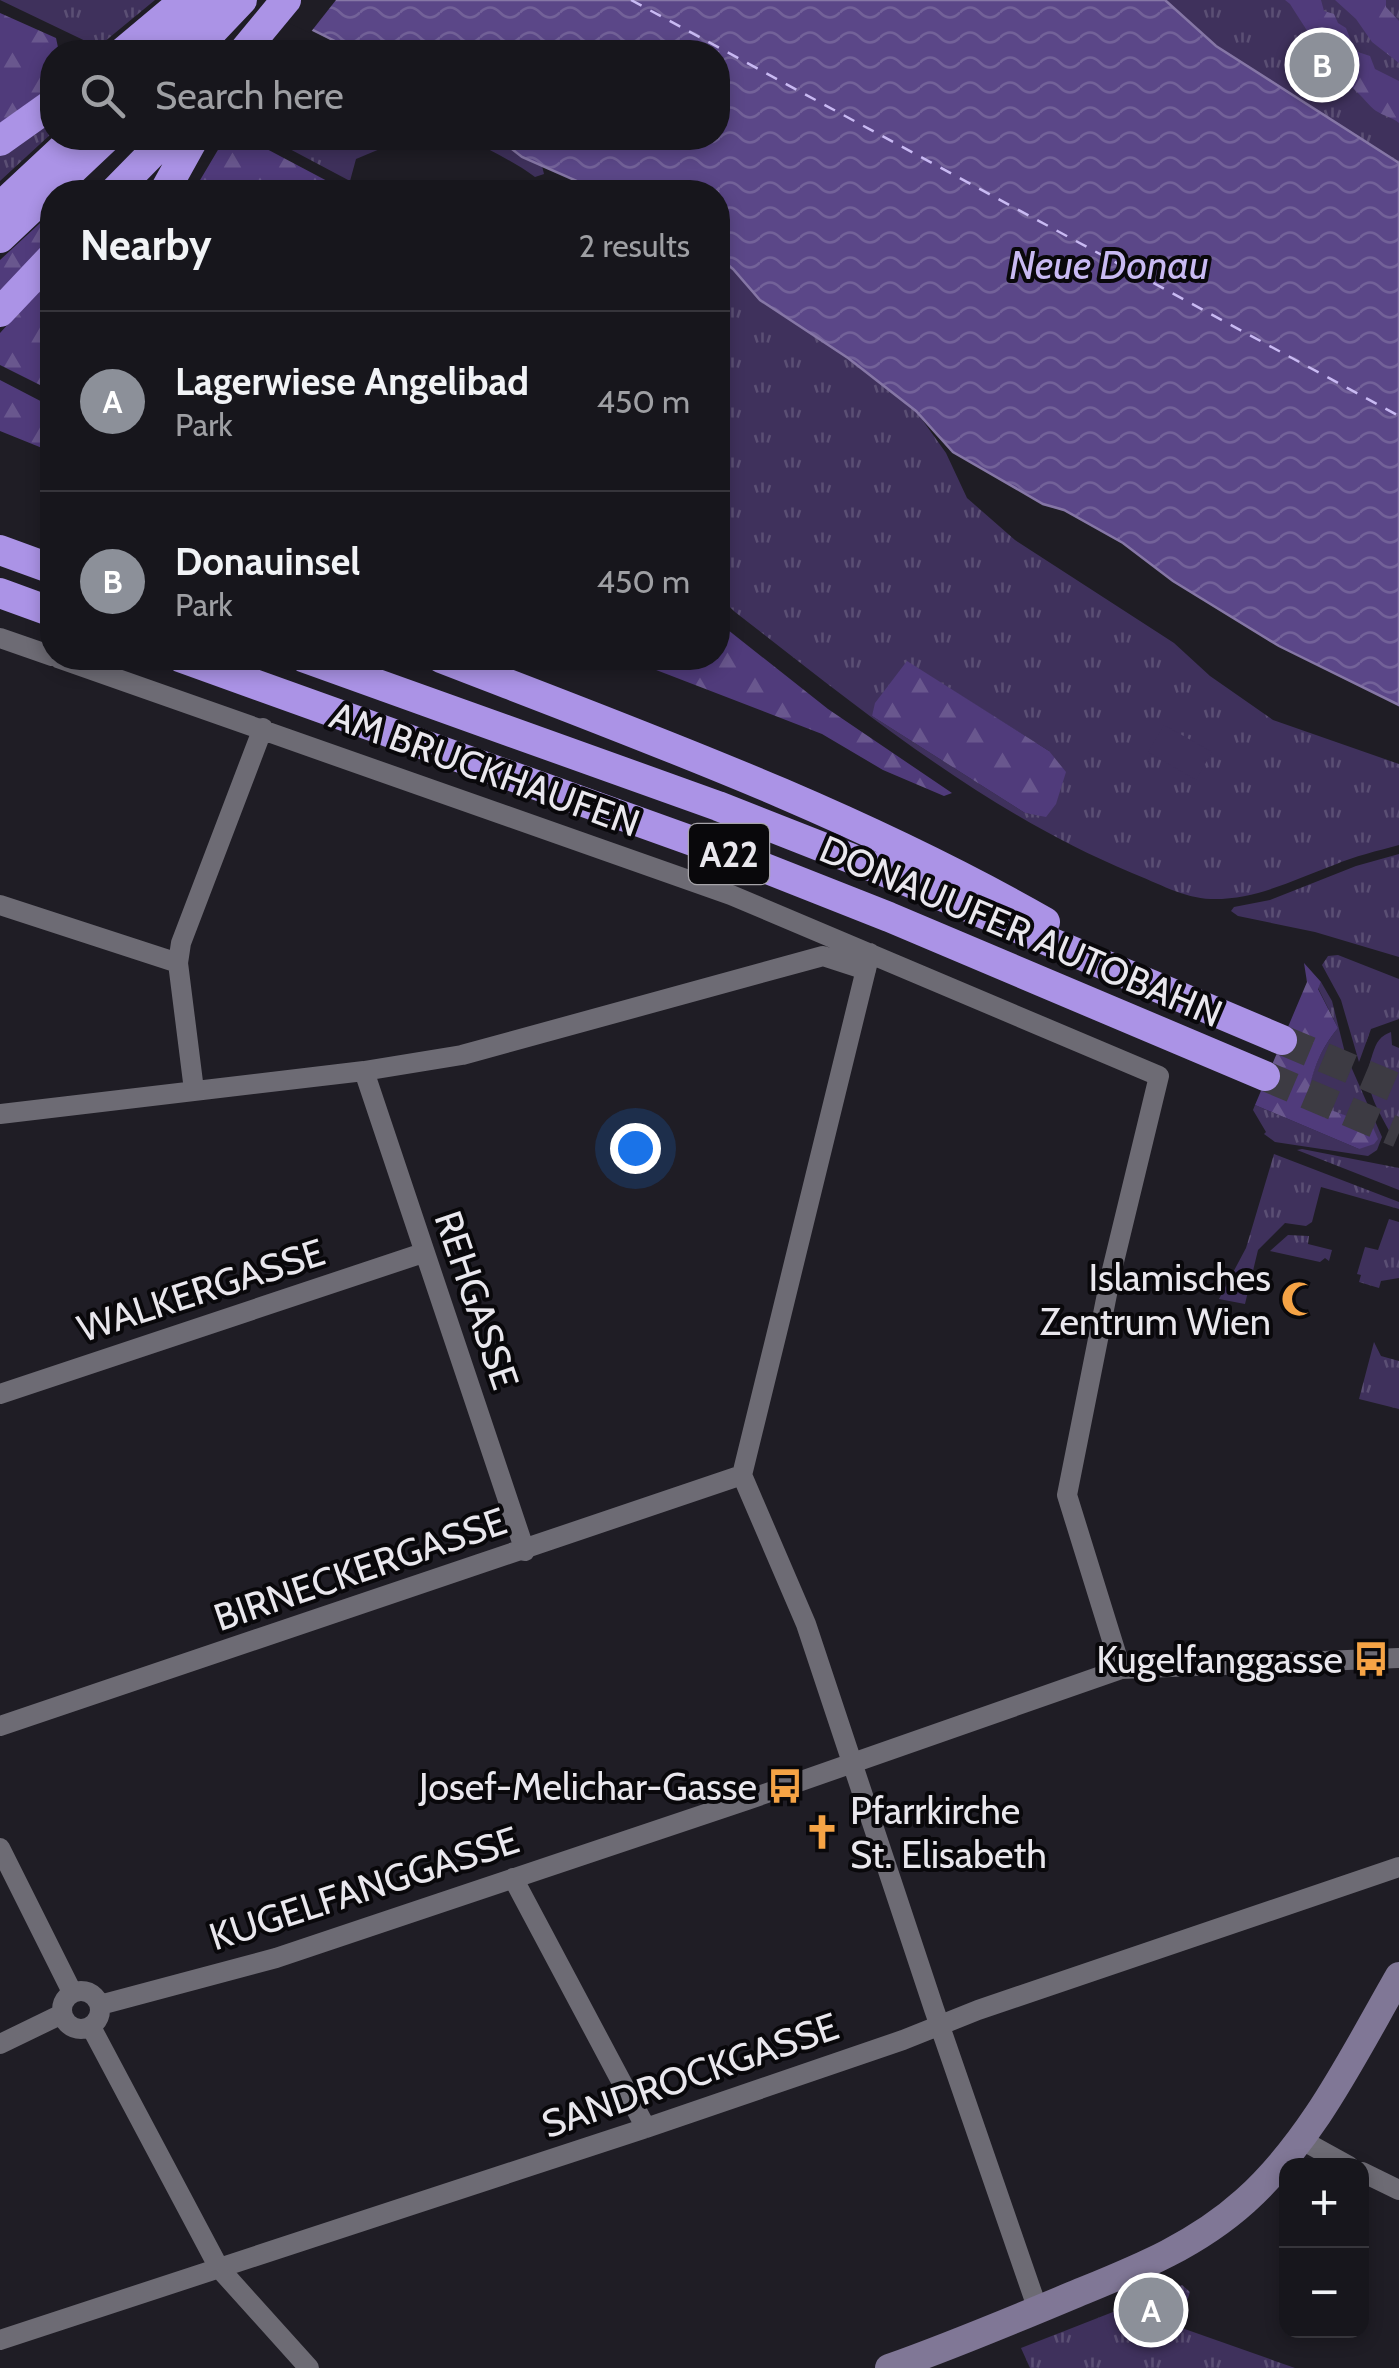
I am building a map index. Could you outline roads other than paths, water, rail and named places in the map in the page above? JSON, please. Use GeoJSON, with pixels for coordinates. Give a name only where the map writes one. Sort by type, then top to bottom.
{"type":"FeatureCollection","features":[{"type":"Feature","properties":{"kind":"highway"},"geometry":{"type":"LineString","coordinates":[[137,40],[184,0]]}},
{"type":"Feature","properties":{"kind":"highway"},"geometry":{"type":"LineString","coordinates":[[175,40],[215,0]]}},
{"type":"Feature","properties":{"kind":"highway"},"geometry":{"type":"LineString","coordinates":[[204,40],[242,0]]}},
{"type":"Feature","properties":{"kind":"highway"},"geometry":{"type":"LineString","coordinates":[[254,40],[286,0]]}},
{"type":"Feature","properties":{"kind":"highway"},"geometry":{"type":"LineString","coordinates":[[0,140],[40,112]]}},
{"type":"Feature","properties":{"kind":"highway"},"geometry":{"type":"LineString","coordinates":[[0,207],[61,150]]}},
{"type":"Feature","properties":{"kind":"highway"},"geometry":{"type":"LineString","coordinates":[[61,180],[93,150]]}},
{"type":"Feature","properties":{"kind":"highway"},"geometry":{"type":"LineString","coordinates":[[130,180],[169,150]]}},
{"type":"Feature","properties":{"kind":"highway"},"geometry":{"type":"LineString","coordinates":[[169,180],[180,150]]}},
{"type":"Feature","properties":{"kind":"highway"},"geometry":{"type":"LineString","coordinates":[[0,238],[40,200]]}},
{"type":"Feature","properties":{"kind":"highway"},"geometry":{"type":"LineString","coordinates":[[0,312],[40,269]]}},
{"type":"Feature","properties":{"kind":"highway"},"geometry":{"type":"LineString","coordinates":[[0,550],[40,565]]}},
{"type":"Feature","properties":{"kind":"highway"},"geometry":{"type":"LineString","coordinates":[[0,593],[40,610]]}},
{"type":"Feature","properties":{"kind":"highway"},"geometry":{"type":"LineString","coordinates":[[0,607],[40,613]]}},
{"type":"Feature","properties":{"kind":"highway","name":"DONAUUFER AUTOBAHN"},"geometry":{"type":"LineString","coordinates":[[216,670],[720,850],[1265,1076]]}},
{"type":"Feature","properties":{"kind":"highway","name":"DONAUUFER AUTOBAHN"},"geometry":{"type":"LineString","coordinates":[[338,670],[718,806],[1282,1040]]}},
{"type":"Feature","properties":{"kind":"highway"},"geometry":{"type":"LineString","coordinates":[[472,670],[791,798],[989,890],[1160,988]]}},
{"type":"Feature","properties":{"kind":"street","name":"AM BRUCKHAUFEN"},"geometry":{"type":"LineString","coordinates":[[0,638],[40,651]]}},
{"type":"Feature","properties":{"kind":"street","name":"AM BRUCKHAUFEN"},"geometry":{"type":"LineString","coordinates":[[95,670],[713,888],[829,935],[868,962],[1159,1076],[1111,1274],[1067,1495],[1121,1669]]}},
{"type":"Feature","properties":{"kind":"street"},"geometry":{"type":"LineString","coordinates":[[194,1090],[178,963],[181,943],[263,728]]}},
{"type":"Feature","properties":{"kind":"street"},"geometry":{"type":"LineString","coordinates":[[0,906],[178,963]]}},
{"type":"Feature","properties":{"kind":"street"},"geometry":{"type":"LineString","coordinates":[[823,956],[829,935]]}},
{"type":"Feature","properties":{"kind":"street"},"geometry":{"type":"LineString","coordinates":[[0,1114],[364,1071],[462,1055],[823,956],[868,962],[742,1475],[806,1624],[1038,2310]]}},
{"type":"Feature","properties":{"kind":"street","name":"REHGASSE"},"geometry":{"type":"LineString","coordinates":[[364,1071],[526,1550]]}},
{"type":"Feature","properties":{"kind":"street","name":"WALKERGASSE"},"geometry":{"type":"LineString","coordinates":[[0,1394],[424,1253]]}},
{"type":"Feature","properties":{"kind":"street","name":"BIRNECKERGASSE"},"geometry":{"type":"LineString","coordinates":[[0,1726],[742,1475]]}},
{"type":"Feature","properties":{"kind":"street","name":"KUGELFANGGASSE"},"geometry":{"type":"LineString","coordinates":[[100,2004],[276,1958],[1121,1669],[1399,1658]]}},
{"type":"Feature","properties":{"kind":"street"},"geometry":{"type":"LineString","coordinates":[[0,1848],[72,1992]]}},
{"type":"Feature","properties":{"kind":"street","name":"SANDROCKGASSE"},"geometry":{"type":"LineString","coordinates":[[0,2340],[646,2128],[1399,1867]]}},
{"type":"Feature","properties":{"kind":"street"},"geometry":{"type":"LineString","coordinates":[[514,1878],[646,2128]]}},
{"type":"Feature","properties":{"kind":"street"},"geometry":{"type":"LineString","coordinates":[[888,2368],[984,2334],[1188,2244],[1248,2198],[1324,2105],[1399,1976]]}},
{"type":"Feature","properties":{"kind":"street"},"geometry":{"type":"LineString","coordinates":[[72,1992],[90,1992],[100,2004],[98,2020],[92,2027],[72,2028],[62,2014],[63,2001],[72,1992]]}},
{"type":"Feature","properties":{"kind":"street"},"geometry":{"type":"LineString","coordinates":[[0,2044],[62,2014]]}},
{"type":"Feature","properties":{"kind":"street"},"geometry":{"type":"LineString","coordinates":[[92,2027],[219,2268],[309,2368]]}},
{"type":"Feature","properties":{"kind":"street"},"geometry":{"type":"LineString","coordinates":[[1300,2139],[1334,2158]]}},
{"type":"Feature","properties":{"kind":"street"},"geometry":{"type":"LineString","coordinates":[[1369,2175],[1399,2190]]}},
{"type":"Feature","properties":{"kind":"water","name":"Neue Donau"},"geometry":{"type":"Polygon","coordinates":[[[253,0],[1165,0],[1216,46],[1399,163],[1399,705],[1279,646],[1173,581],[1123,543],[1064,510],[1043,504],[953,452],[916,411],[848,358],[760,300],[730,267],[730,180],[575,180],[513,150],[730,150],[730,40],[333,40],[253,0]]]}},
{"type":"Feature","properties":{"kind":"tunnel"},"geometry":{"type":"LineString","coordinates":[[1282,1040],[1399,1089]]}},
{"type":"Feature","properties":{"kind":"tunnel"},"geometry":{"type":"LineString","coordinates":[[1265,1076],[1399,1133]]}},
{"type":"Feature","properties":{"kind":"place","name":"Donauinsel"},"geometry":{"type":"Point","coordinates":[1322,65]}},
{"type":"Feature","properties":{"kind":"place","name":"Islamisches Zentrum Wien"},"geometry":{"type":"Point","coordinates":[1299,1299]}},
{"type":"Feature","properties":{"kind":"place","name":"Kugelfanggasse"},"geometry":{"type":"Point","coordinates":[1371,1659]}},
{"type":"Feature","properties":{"kind":"place","name":"Josef-Melichar-Gasse"},"geometry":{"type":"Point","coordinates":[785,1786]}},
{"type":"Feature","properties":{"kind":"place","name":"Pfarrkirche St. Elisabeth"},"geometry":{"type":"Point","coordinates":[822,1832]}},
{"type":"Feature","properties":{"kind":"place","name":"Lagerwiese Angelibad"},"geometry":{"type":"Point","coordinates":[1151,2310]}}]}
